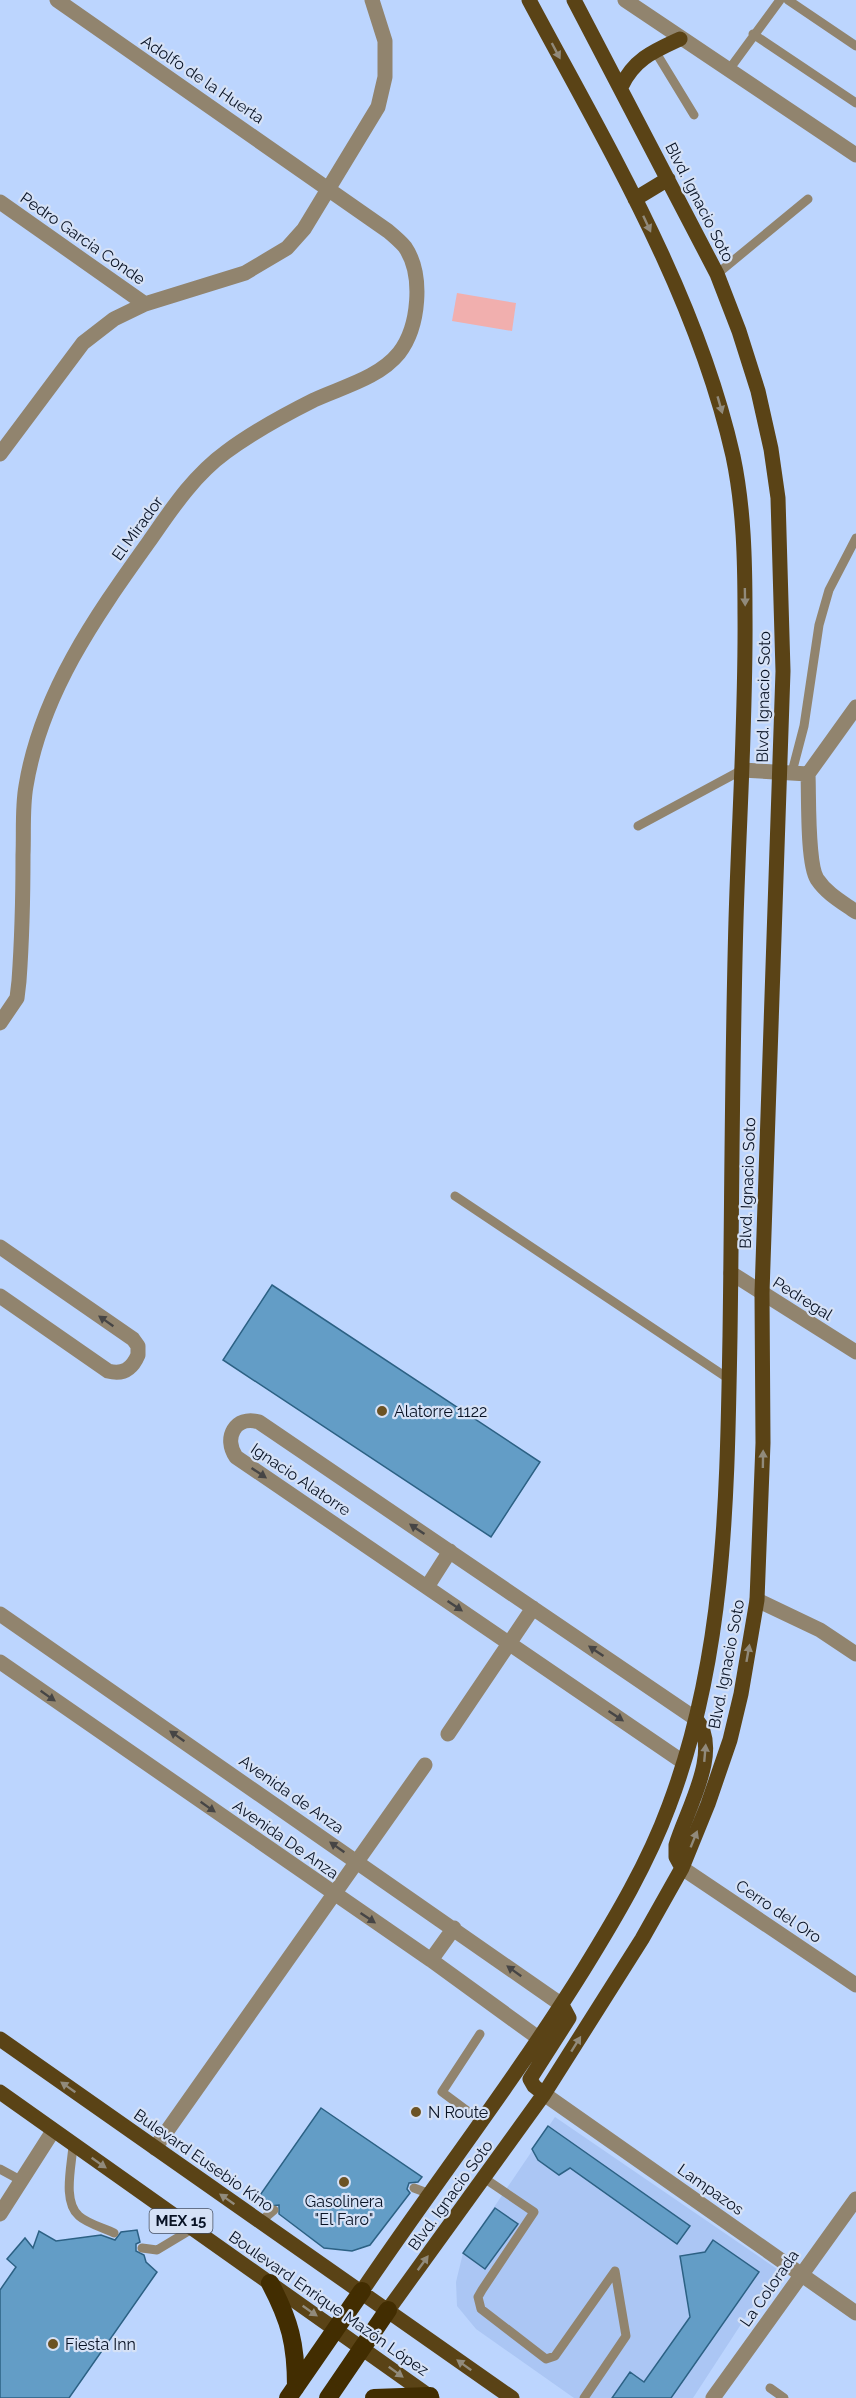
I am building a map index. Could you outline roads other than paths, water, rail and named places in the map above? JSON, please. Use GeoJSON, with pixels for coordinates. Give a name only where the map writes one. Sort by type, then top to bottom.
{"type":"FeatureCollection","features":[{"type":"Feature","properties":{"kind":"highway"},"geometry":{"type":"LineString","coordinates":[[270,2283],[291,2330],[295,2347],[292,2392]]}},
{"type":"Feature","properties":{"kind":"highway"},"geometry":{"type":"LineString","coordinates":[[292,2392],[362,2291]]}},
{"type":"Feature","properties":{"kind":"highway"},"geometry":{"type":"LineString","coordinates":[[328,2398],[388,2310]]}},
{"type":"Feature","properties":{"kind":"highway"},"geometry":{"type":"LineString","coordinates":[[374,2398],[431,2397]]}},
{"type":"Feature","properties":{"kind":"main road","name":"Blvd. Ignacio Soto"},"geometry":{"type":"LineString","coordinates":[[362,2291],[481,2121],[545,2043],[562,2005],[655,1841],[696,1719],[716,1627],[723,1538],[729,1379],[736,918],[745,601],[743,530],[735,466],[709,371],[685,308],[635,199],[529,0]]}},
{"type":"Feature","properties":{"kind":"main road","name":"Blvd. Ignacio Soto"},"geometry":{"type":"LineString","coordinates":[[388,2310],[544,2094],[642,1939],[682,1868],[730,1740],[741,1694],[757,1600],[763,1443],[762,1293],[786,772],[776,488],[771,449],[758,391],[739,331],[717,274],[574,0]]}},
{"type":"Feature","properties":{"kind":"main road"},"geometry":{"type":"LineString","coordinates":[[621,87],[628,72],[638,61],[680,39]]}},
{"type":"Feature","properties":{"kind":"main road"},"geometry":{"type":"LineString","coordinates":[[635,199],[668,179]]}},
{"type":"Feature","properties":{"kind":"main road"},"geometry":{"type":"LineString","coordinates":[[682,1868],[676,1857],[676,1845],[706,1756],[703,1726],[696,1719]]}},
{"type":"Feature","properties":{"kind":"main road","name":"Bulevard Eusebio Kino"},"geometry":{"type":"LineString","coordinates":[[0,2039],[388,2310]]}},
{"type":"Feature","properties":{"kind":"main road"},"geometry":{"type":"LineString","coordinates":[[544,2094],[534,2086],[530,2079],[545,2043]]}},
{"type":"Feature","properties":{"kind":"main road","name":"Boulevard Enrique Mazón López"},"geometry":{"type":"LineString","coordinates":[[0,2092],[431,2397]]}},
{"type":"Feature","properties":{"kind":"main road","name":"Boulevard Enrique Mazón López"},"geometry":{"type":"LineString","coordinates":[[388,2310],[512,2398]]}},
{"type":"Feature","properties":{"kind":"street","name":"Adolfo de la Huerta"},"geometry":{"type":"LineString","coordinates":[[57,0],[329,187]]}},
{"type":"Feature","properties":{"kind":"street"},"geometry":{"type":"LineString","coordinates":[[0,454],[83,343],[114,319],[145,304],[245,273],[287,248],[304,229],[378,107],[385,77],[385,41],[372,0]]}},
{"type":"Feature","properties":{"kind":"street"},"geometry":{"type":"LineString","coordinates":[[625,0],[856,155]]}},
{"type":"Feature","properties":{"kind":"street","name":"El Mirador"},"geometry":{"type":"LineString","coordinates":[[0,1023],[17,998],[19,981],[25,788],[36,738],[52,696],[76,652],[112,594],[199,475],[245,438],[313,400],[366,378],[389,363],[409,335],[418,301],[415,276],[406,248],[388,231],[329,187]]}},
{"type":"Feature","properties":{"kind":"street","name":"Pedro Garcia Conde"},"geometry":{"type":"LineString","coordinates":[[0,202],[145,304]]}},
{"type":"Feature","properties":{"kind":"street"},"geometry":{"type":"LineString","coordinates":[[856,707],[808,774],[812,861],[816,877],[826,890],[856,912]]}},
{"type":"Feature","properties":{"kind":"street"},"geometry":{"type":"LineString","coordinates":[[742,770],[808,774]]}},
{"type":"Feature","properties":{"kind":"street"},"geometry":{"type":"LineString","coordinates":[[0,1247],[133,1339],[138,1346],[138,1355],[126,1371],[117,1373],[108,1371],[0,1296]]}},
{"type":"Feature","properties":{"kind":"street","name":"Pedregal"},"geometry":{"type":"LineString","coordinates":[[731,1273],[856,1353]]}},
{"type":"Feature","properties":{"kind":"street","name":"Ignacio Alatorre"},"geometry":{"type":"LineString","coordinates":[[683,1762],[236,1457],[230,1449],[229,1439],[234,1429],[240,1422],[250,1419],[259,1422],[696,1719]]}},
{"type":"Feature","properties":{"kind":"street"},"geometry":{"type":"LineString","coordinates":[[427,1587],[450,1551]]}},
{"type":"Feature","properties":{"kind":"street"},"geometry":{"type":"LineString","coordinates":[[757,1600],[820,1630],[856,1654]]}},
{"type":"Feature","properties":{"kind":"street"},"geometry":{"type":"LineString","coordinates":[[448,1734],[532,1608]]}},
{"type":"Feature","properties":{"kind":"street","name":"Avenida de Anza"},"geometry":{"type":"LineString","coordinates":[[0,1614],[357,1860],[562,2005]]}},
{"type":"Feature","properties":{"kind":"street","name":"Avenida De Anza"},"geometry":{"type":"LineString","coordinates":[[0,1662],[431,1960],[545,2043]]}},
{"type":"Feature","properties":{"kind":"street"},"geometry":{"type":"LineString","coordinates":[[155,2148],[425,1765]]}},
{"type":"Feature","properties":{"kind":"street","name":"Cerro del Oro"},"geometry":{"type":"LineString","coordinates":[[682,1868],[856,1984]]}},
{"type":"Feature","properties":{"kind":"street"},"geometry":{"type":"LineString","coordinates":[[431,1960],[454,1928]]}},
{"type":"Feature","properties":{"kind":"street","name":"Lampazos"},"geometry":{"type":"LineString","coordinates":[[544,2094],[856,2313]]}},
{"type":"Feature","properties":{"kind":"street"},"geometry":{"type":"LineString","coordinates":[[0,2214],[53,2131]]}},
{"type":"Feature","properties":{"kind":"street","name":"La Colorada"},"geometry":{"type":"LineString","coordinates":[[713,2398],[856,2199]]}},
{"type":"Feature","properties":{"kind":"lane"},"geometry":{"type":"LineString","coordinates":[[728,71],[780,0]]}},
{"type":"Feature","properties":{"kind":"lane"},"geometry":{"type":"LineString","coordinates":[[788,0],[856,46]]}},
{"type":"Feature","properties":{"kind":"lane"},"geometry":{"type":"LineString","coordinates":[[753,34],[856,103]]}},
{"type":"Feature","properties":{"kind":"lane"},"geometry":{"type":"LineString","coordinates":[[655,51],[694,115]]}},
{"type":"Feature","properties":{"kind":"lane"},"geometry":{"type":"LineString","coordinates":[[717,274],[808,199]]}},
{"type":"Feature","properties":{"kind":"lane"},"geometry":{"type":"LineString","coordinates":[[786,772],[804,726],[819,625],[829,590],[856,538]]}},
{"type":"Feature","properties":{"kind":"lane"},"geometry":{"type":"LineString","coordinates":[[638,826],[742,770]]}},
{"type":"Feature","properties":{"kind":"lane"},"geometry":{"type":"LineString","coordinates":[[455,1196],[729,1379]]}},
{"type":"Feature","properties":{"kind":"lane"},"geometry":{"type":"LineString","coordinates":[[480,2034],[442,2092],[481,2121]]}},
{"type":"Feature","properties":{"kind":"lane"},"geometry":{"type":"LineString","coordinates":[[73,2145],[70,2189],[72,2207],[80,2217],[114,2233]]}},
{"type":"Feature","properties":{"kind":"lane"},"geometry":{"type":"LineString","coordinates":[[0,2169],[22,2181]]}},
{"type":"Feature","properties":{"kind":"lane"},"geometry":{"type":"LineString","coordinates":[[484,2178],[534,2212],[482,2290],[478,2303],[481,2309],[546,2359],[555,2356],[615,2271],[626,2336],[584,2398]]}},
{"type":"Feature","properties":{"kind":"lane"},"geometry":{"type":"LineString","coordinates":[[414,2188],[430,2194]]}},
{"type":"Feature","properties":{"kind":"lane"},"geometry":{"type":"LineString","coordinates":[[260,2222],[274,2210]]}},
{"type":"Feature","properties":{"kind":"lane"},"geometry":{"type":"LineString","coordinates":[[142,2248],[158,2250],[192,2229]]}},
{"type":"Feature","properties":{"kind":"lane"},"geometry":{"type":"LineString","coordinates":[[770,2388],[784,2398]]}},
{"type":"Feature","properties":{"kind":"place","name":"Alatorre 1122"},"geometry":{"type":"Point","coordinates":[382,1411]}},
{"type":"Feature","properties":{"kind":"place","name":"N Route"},"geometry":{"type":"Point","coordinates":[416,2112]}},
{"type":"Feature","properties":{"kind":"place","name":"Gasolinera \"El Faro\""},"geometry":{"type":"Point","coordinates":[344,2182]}},
{"type":"Feature","properties":{"kind":"place","name":"Fiesta Inn"},"geometry":{"type":"Point","coordinates":[53,2344]}}]}
